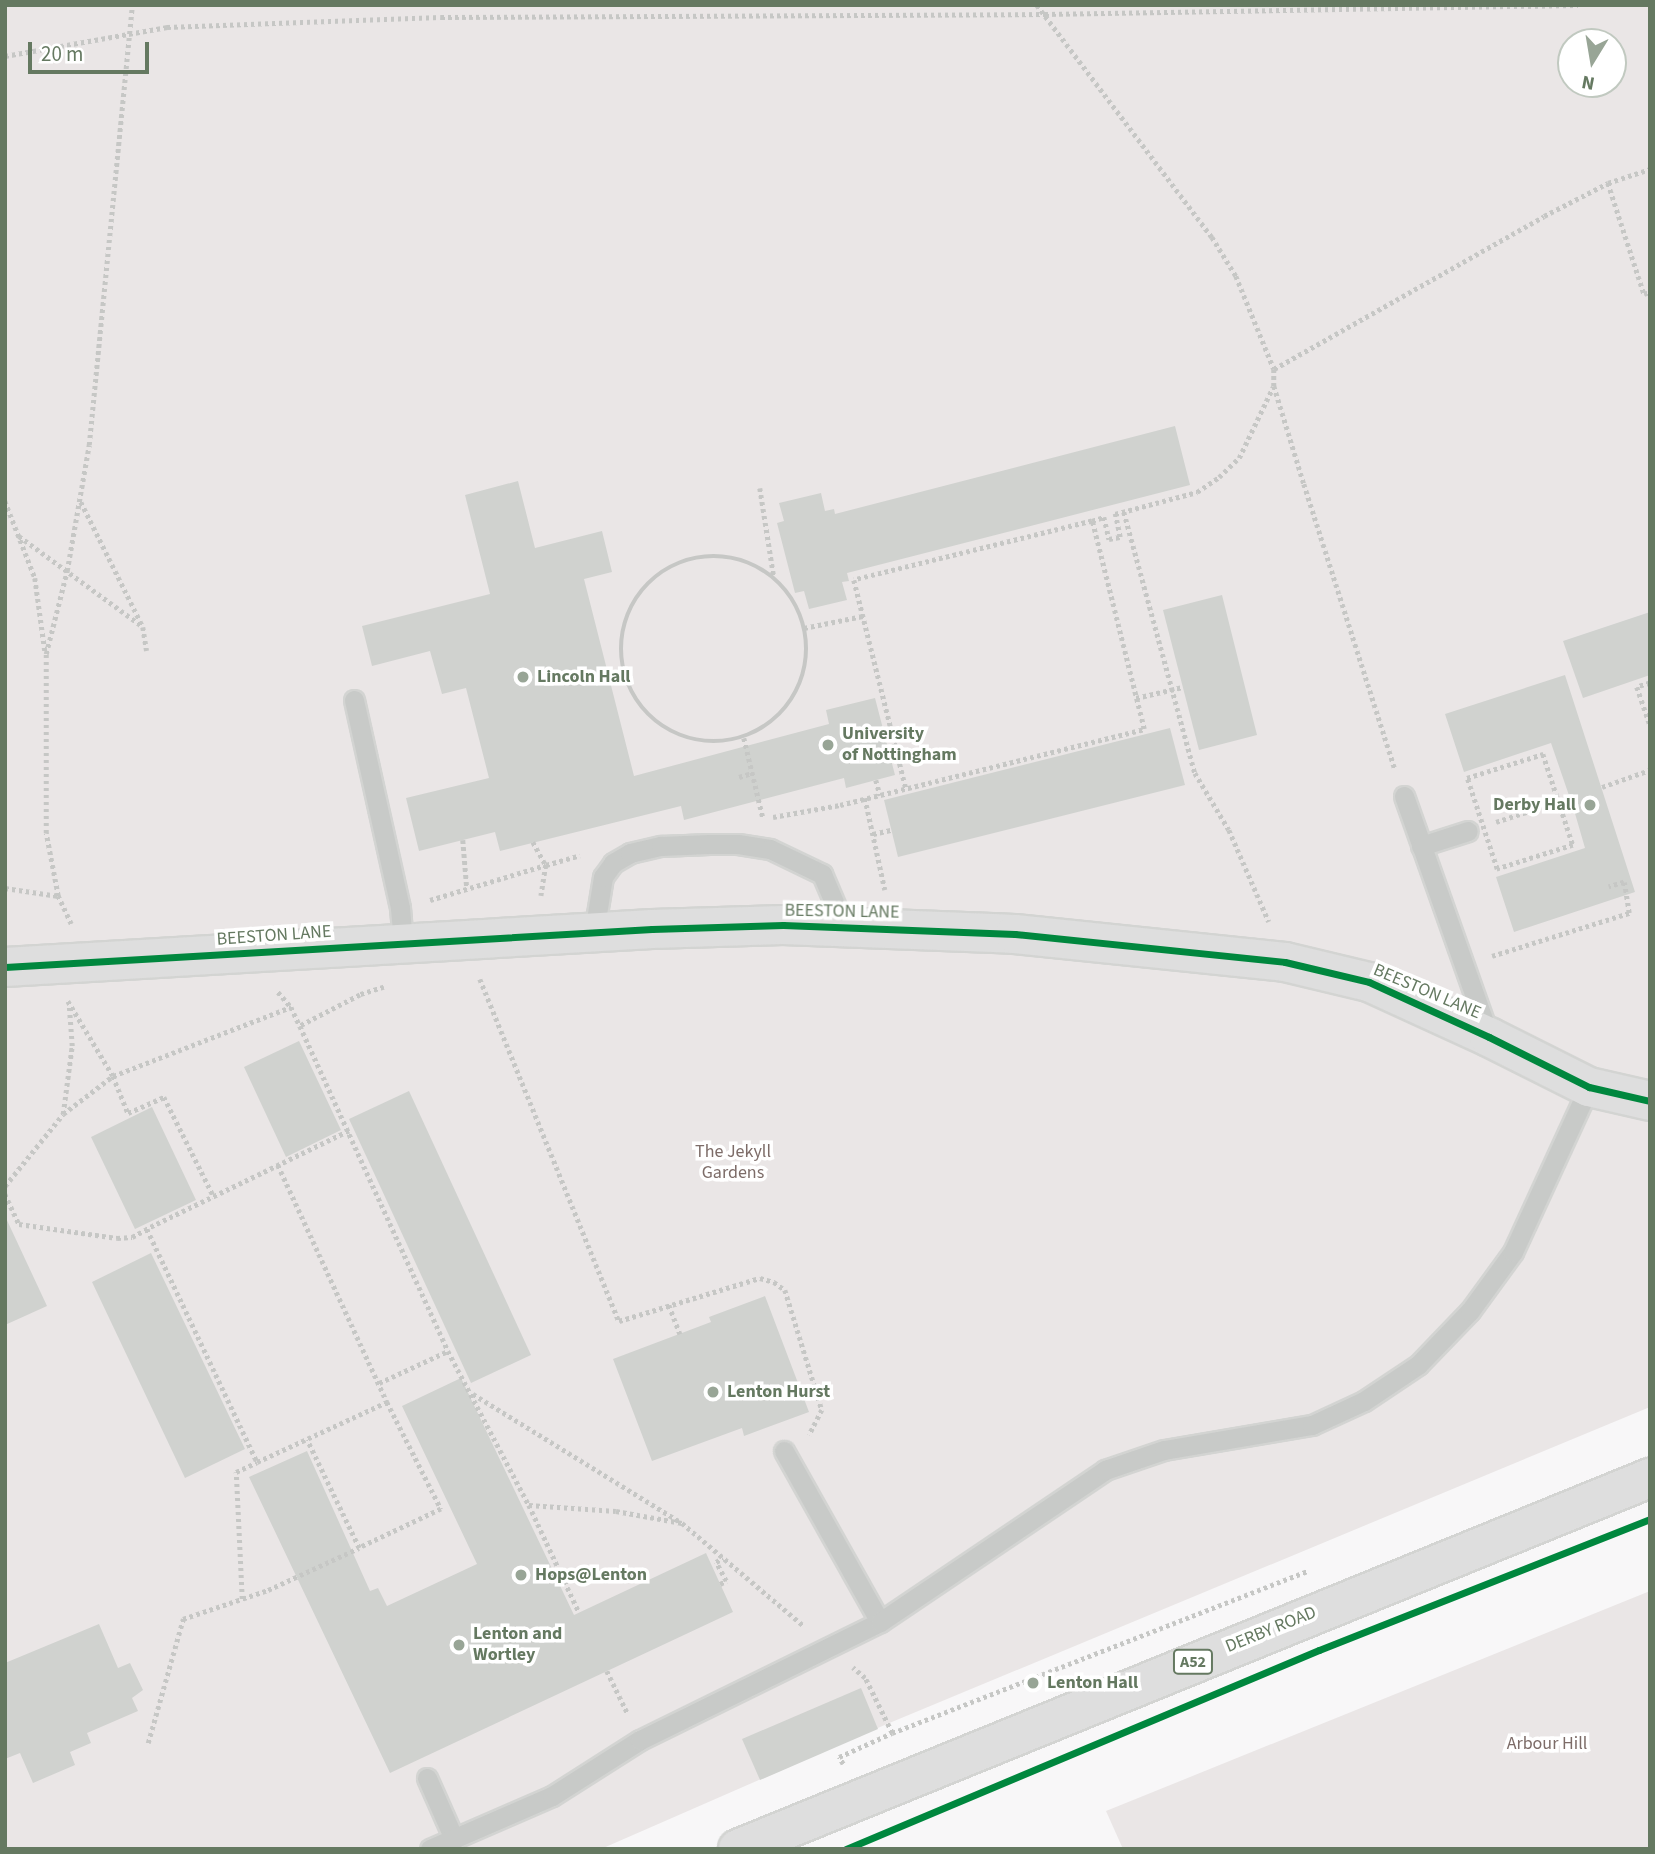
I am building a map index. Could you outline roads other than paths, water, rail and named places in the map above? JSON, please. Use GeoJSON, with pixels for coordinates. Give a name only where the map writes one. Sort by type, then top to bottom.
{"type":"FeatureCollection","features":[{"type":"Feature","properties":{"kind":"main road","name":"BEESTON LANE"},"geometry":{"type":"LineString","coordinates":[[5,967],[65,949],[403,943],[783,925],[1015,934],[1285,962],[1368,982],[1489,1037],[1588,1087],[1650,1101]]}},
{"type":"Feature","properties":{"kind":"main road","name":"DERBY ROAD"},"geometry":{"type":"LineString","coordinates":[[738,1849],[1650,1478]]}},
{"type":"Feature","properties":{"kind":"lane"},"geometry":{"type":"LineString","coordinates":[[354,700],[400,908],[403,943]]}},
{"type":"Feature","properties":{"kind":"lane"},"geometry":{"type":"LineString","coordinates":[[1404,796],[1489,1037]]}},
{"type":"Feature","properties":{"kind":"lane"},"geometry":{"type":"LineString","coordinates":[[1422,846],[1476,829]]}},
{"type":"Feature","properties":{"kind":"lane"},"geometry":{"type":"LineString","coordinates":[[594,932],[603,877],[613,863],[630,853],[661,846],[709,844],[738,844],[770,849],[822,874],[845,928]]}},
{"type":"Feature","properties":{"kind":"lane"},"geometry":{"type":"LineString","coordinates":[[430,1849],[552,1796],[640,1740],[880,1622],[1105,1470],[1164,1450],[1312,1425],[1364,1401],[1418,1365],[1470,1311],[1513,1252],[1588,1087]]}},
{"type":"Feature","properties":{"kind":"lane"},"geometry":{"type":"LineString","coordinates":[[784,1451],[880,1622]]}},
{"type":"Feature","properties":{"kind":"lane"},"geometry":{"type":"LineString","coordinates":[[427,1778],[454,1839]]}},
{"type":"Feature","properties":{"kind":"place","name":"Lincoln Hall"},"geometry":{"type":"Point","coordinates":[523,677]}},
{"type":"Feature","properties":{"kind":"place","name":"University of Nottingham"},"geometry":{"type":"Point","coordinates":[828,745]}},
{"type":"Feature","properties":{"kind":"place","name":"Derby Hall"},"geometry":{"type":"Point","coordinates":[1590,805]}},
{"type":"Feature","properties":{"kind":"place","name":"Lenton Hurst"},"geometry":{"type":"Point","coordinates":[713,1392]}},
{"type":"Feature","properties":{"kind":"place","name":"Hops@Lenton"},"geometry":{"type":"Point","coordinates":[521,1575]}},
{"type":"Feature","properties":{"kind":"place","name":"Lenton and Wortley"},"geometry":{"type":"Point","coordinates":[459,1645]}},
{"type":"Feature","properties":{"kind":"place","name":"Lenton Hall"},"geometry":{"type":"Point","coordinates":[1033,1683]}},
{"type":"Feature","properties":{"kind":"park label","name":"The Jekyll Gardens"},"geometry":{"type":"Point","coordinates":[733,1163]}},
{"type":"Feature","properties":{"kind":"park label","name":"Arbour Hill"},"geometry":{"type":"Point","coordinates":[1547,1744]}}]}
